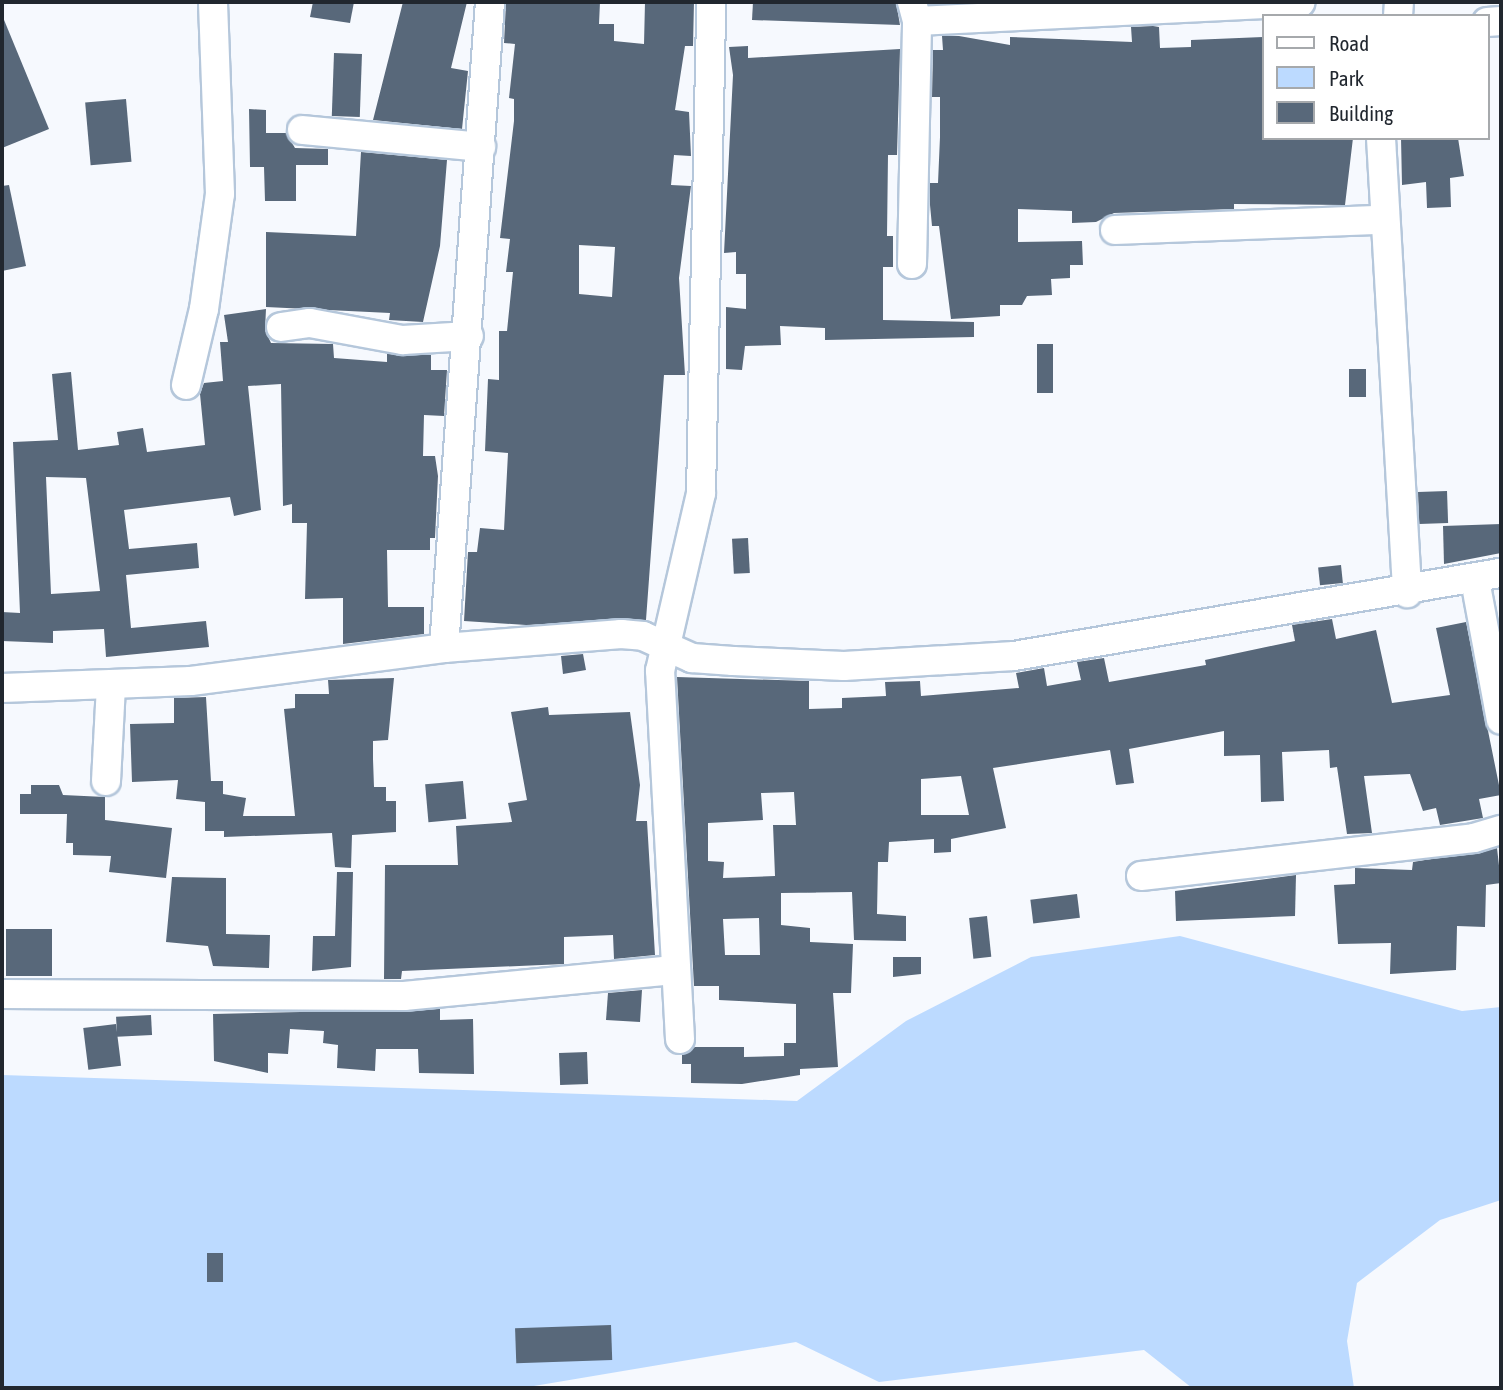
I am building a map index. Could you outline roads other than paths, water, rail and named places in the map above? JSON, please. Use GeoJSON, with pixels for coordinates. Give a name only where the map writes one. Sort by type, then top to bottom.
{"type":"FeatureCollection","features":[{"type":"Feature","properties":{"kind":"street"},"geometry":{"type":"LineString","coordinates":[[186,385],[204,309],[221,183],[213,2]]}},
{"type":"Feature","properties":{"kind":"street"},"geometry":{"type":"LineString","coordinates":[[444,648],[469,336],[490,2]]}},
{"type":"Feature","properties":{"kind":"street"},"geometry":{"type":"LineString","coordinates":[[680,1040],[659,688],[701,493],[711,2]]}},
{"type":"Feature","properties":{"kind":"street"},"geometry":{"type":"LineString","coordinates":[[912,264],[915,11],[1301,2]]}},
{"type":"Feature","properties":{"kind":"street"},"geometry":{"type":"LineString","coordinates":[[302,130],[481,147]]}},
{"type":"Feature","properties":{"kind":"street"},"geometry":{"type":"LineString","coordinates":[[1381,140],[1381,220],[1407,593]]}},
{"type":"Feature","properties":{"kind":"street"},"geometry":{"type":"LineString","coordinates":[[1115,230],[1381,220]]}},
{"type":"Feature","properties":{"kind":"street"},"geometry":{"type":"LineString","coordinates":[[281,327],[310,323],[403,340],[469,336]]}},
{"type":"Feature","properties":{"kind":"street"},"geometry":{"type":"LineString","coordinates":[[2,688],[111,686],[444,648],[621,634],[666,646],[692,658],[844,666],[1014,656],[1407,593],[1488,577],[1501,720]]}},
{"type":"Feature","properties":{"kind":"street"},"geometry":{"type":"LineString","coordinates":[[106,780],[111,686]]}},
{"type":"Feature","properties":{"kind":"street"},"geometry":{"type":"LineString","coordinates":[[1141,876],[1474,838],[1501,830]]}},
{"type":"Feature","properties":{"kind":"street"},"geometry":{"type":"LineString","coordinates":[[2,994],[404,996],[674,970]]}}]}
